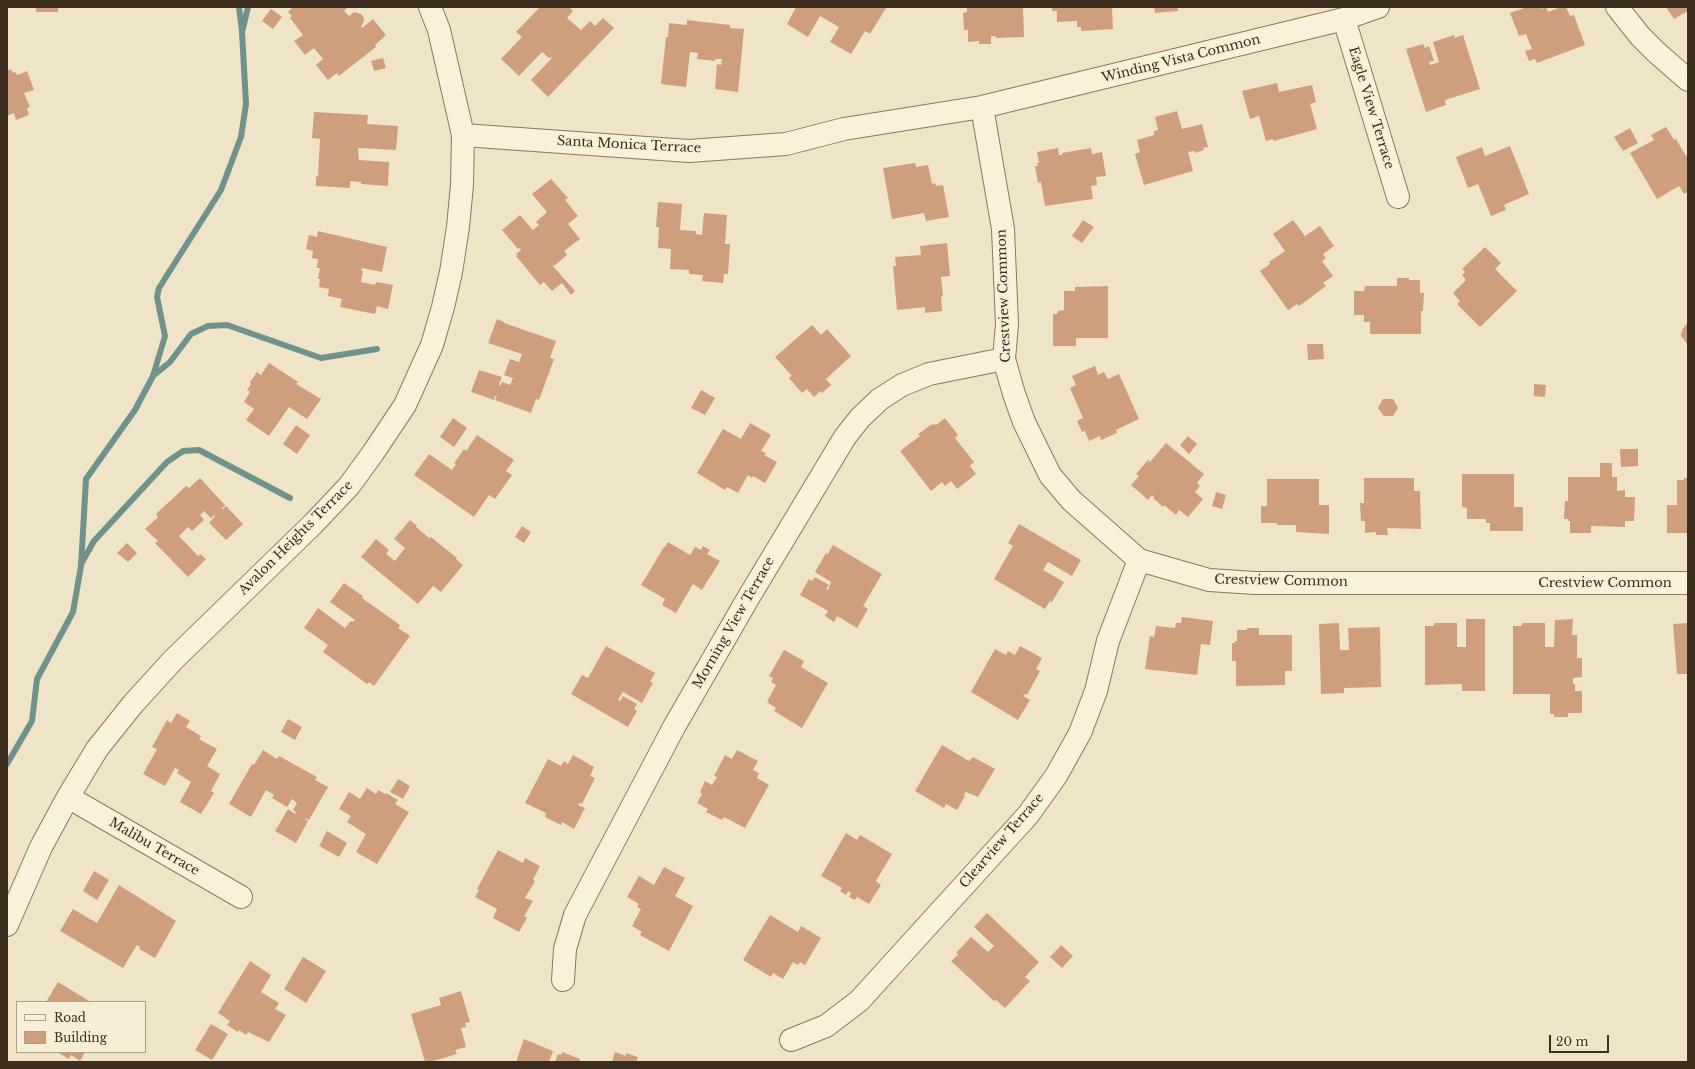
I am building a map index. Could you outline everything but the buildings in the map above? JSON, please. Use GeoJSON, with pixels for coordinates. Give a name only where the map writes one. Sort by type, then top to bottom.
{"type":"FeatureCollection","features":[{"type":"Feature","properties":{"kind":"street","name":"Avalon Heights Terrace"},"geometry":{"type":"LineString","coordinates":[[7,924],[41,847],[68,797],[97,749],[132,704],[173,660],[308,529],[349,486],[405,405],[432,345],[451,272],[458,227],[462,185],[463,135],[451,77],[439,30],[430,7]]}},
{"type":"Feature","properties":{"kind":"street","name":"Winding Vista Common"},"geometry":{"type":"LineString","coordinates":[[982,107],[1344,19],[1378,7]]}},
{"type":"Feature","properties":{"kind":"street"},"geometry":{"type":"LineString","coordinates":[[1617,7],[1650,47],[1688,80]]}},
{"type":"Feature","properties":{"kind":"street","name":"Eagle View Terrace"},"geometry":{"type":"LineString","coordinates":[[1344,19],[1398,198]]}},
{"type":"Feature","properties":{"kind":"street","name":"Santa Monica Terrace"},"geometry":{"type":"LineString","coordinates":[[463,135],[689,151],[786,144],[844,129],[982,107]]}},
{"type":"Feature","properties":{"kind":"street","name":"Crestview Common"},"geometry":{"type":"LineString","coordinates":[[982,107],[1003,228],[1007,324],[1004,359],[1014,394],[1024,422],[1050,475],[1071,500],[1139,560],[1209,580],[1254,583],[1688,583]]}},
{"type":"Feature","properties":{"kind":"street","name":"Morning View Terrace"},"geometry":{"type":"LineString","coordinates":[[563,980],[565,949],[575,914],[674,727],[747,600],[845,437],[860,418],[880,399],[902,385],[929,374],[1004,359]]}},
{"type":"Feature","properties":{"kind":"street","name":"Clearview Terrace"},"geometry":{"type":"LineString","coordinates":[[791,1040],[826,1026],[858,1001],[1028,815],[1056,776],[1080,733],[1096,691],[1108,641],[1139,560]]}},
{"type":"Feature","properties":{"kind":"street","name":"Malibu Terrace"},"geometry":{"type":"LineString","coordinates":[[68,797],[241,897]]}},
{"type":"Feature","properties":{"kind":"waterway"},"geometry":{"type":"LineString","coordinates":[[7,764],[32,721],[37,679],[73,612],[81,566],[86,479],[135,410],[153,376],[165,336],[157,297],[159,288],[221,190],[241,137],[246,104],[239,7]]}},
{"type":"Feature","properties":{"kind":"waterway"},"geometry":{"type":"LineString","coordinates":[[242,32],[248,7]]}},
{"type":"Feature","properties":{"kind":"waterway"},"geometry":{"type":"LineString","coordinates":[[153,376],[170,362],[191,334],[208,326],[227,325],[321,358],[377,349]]}},
{"type":"Feature","properties":{"kind":"waterway"},"geometry":{"type":"LineString","coordinates":[[81,564],[94,541],[167,462],[183,451],[199,450],[290,498]]}}]}
